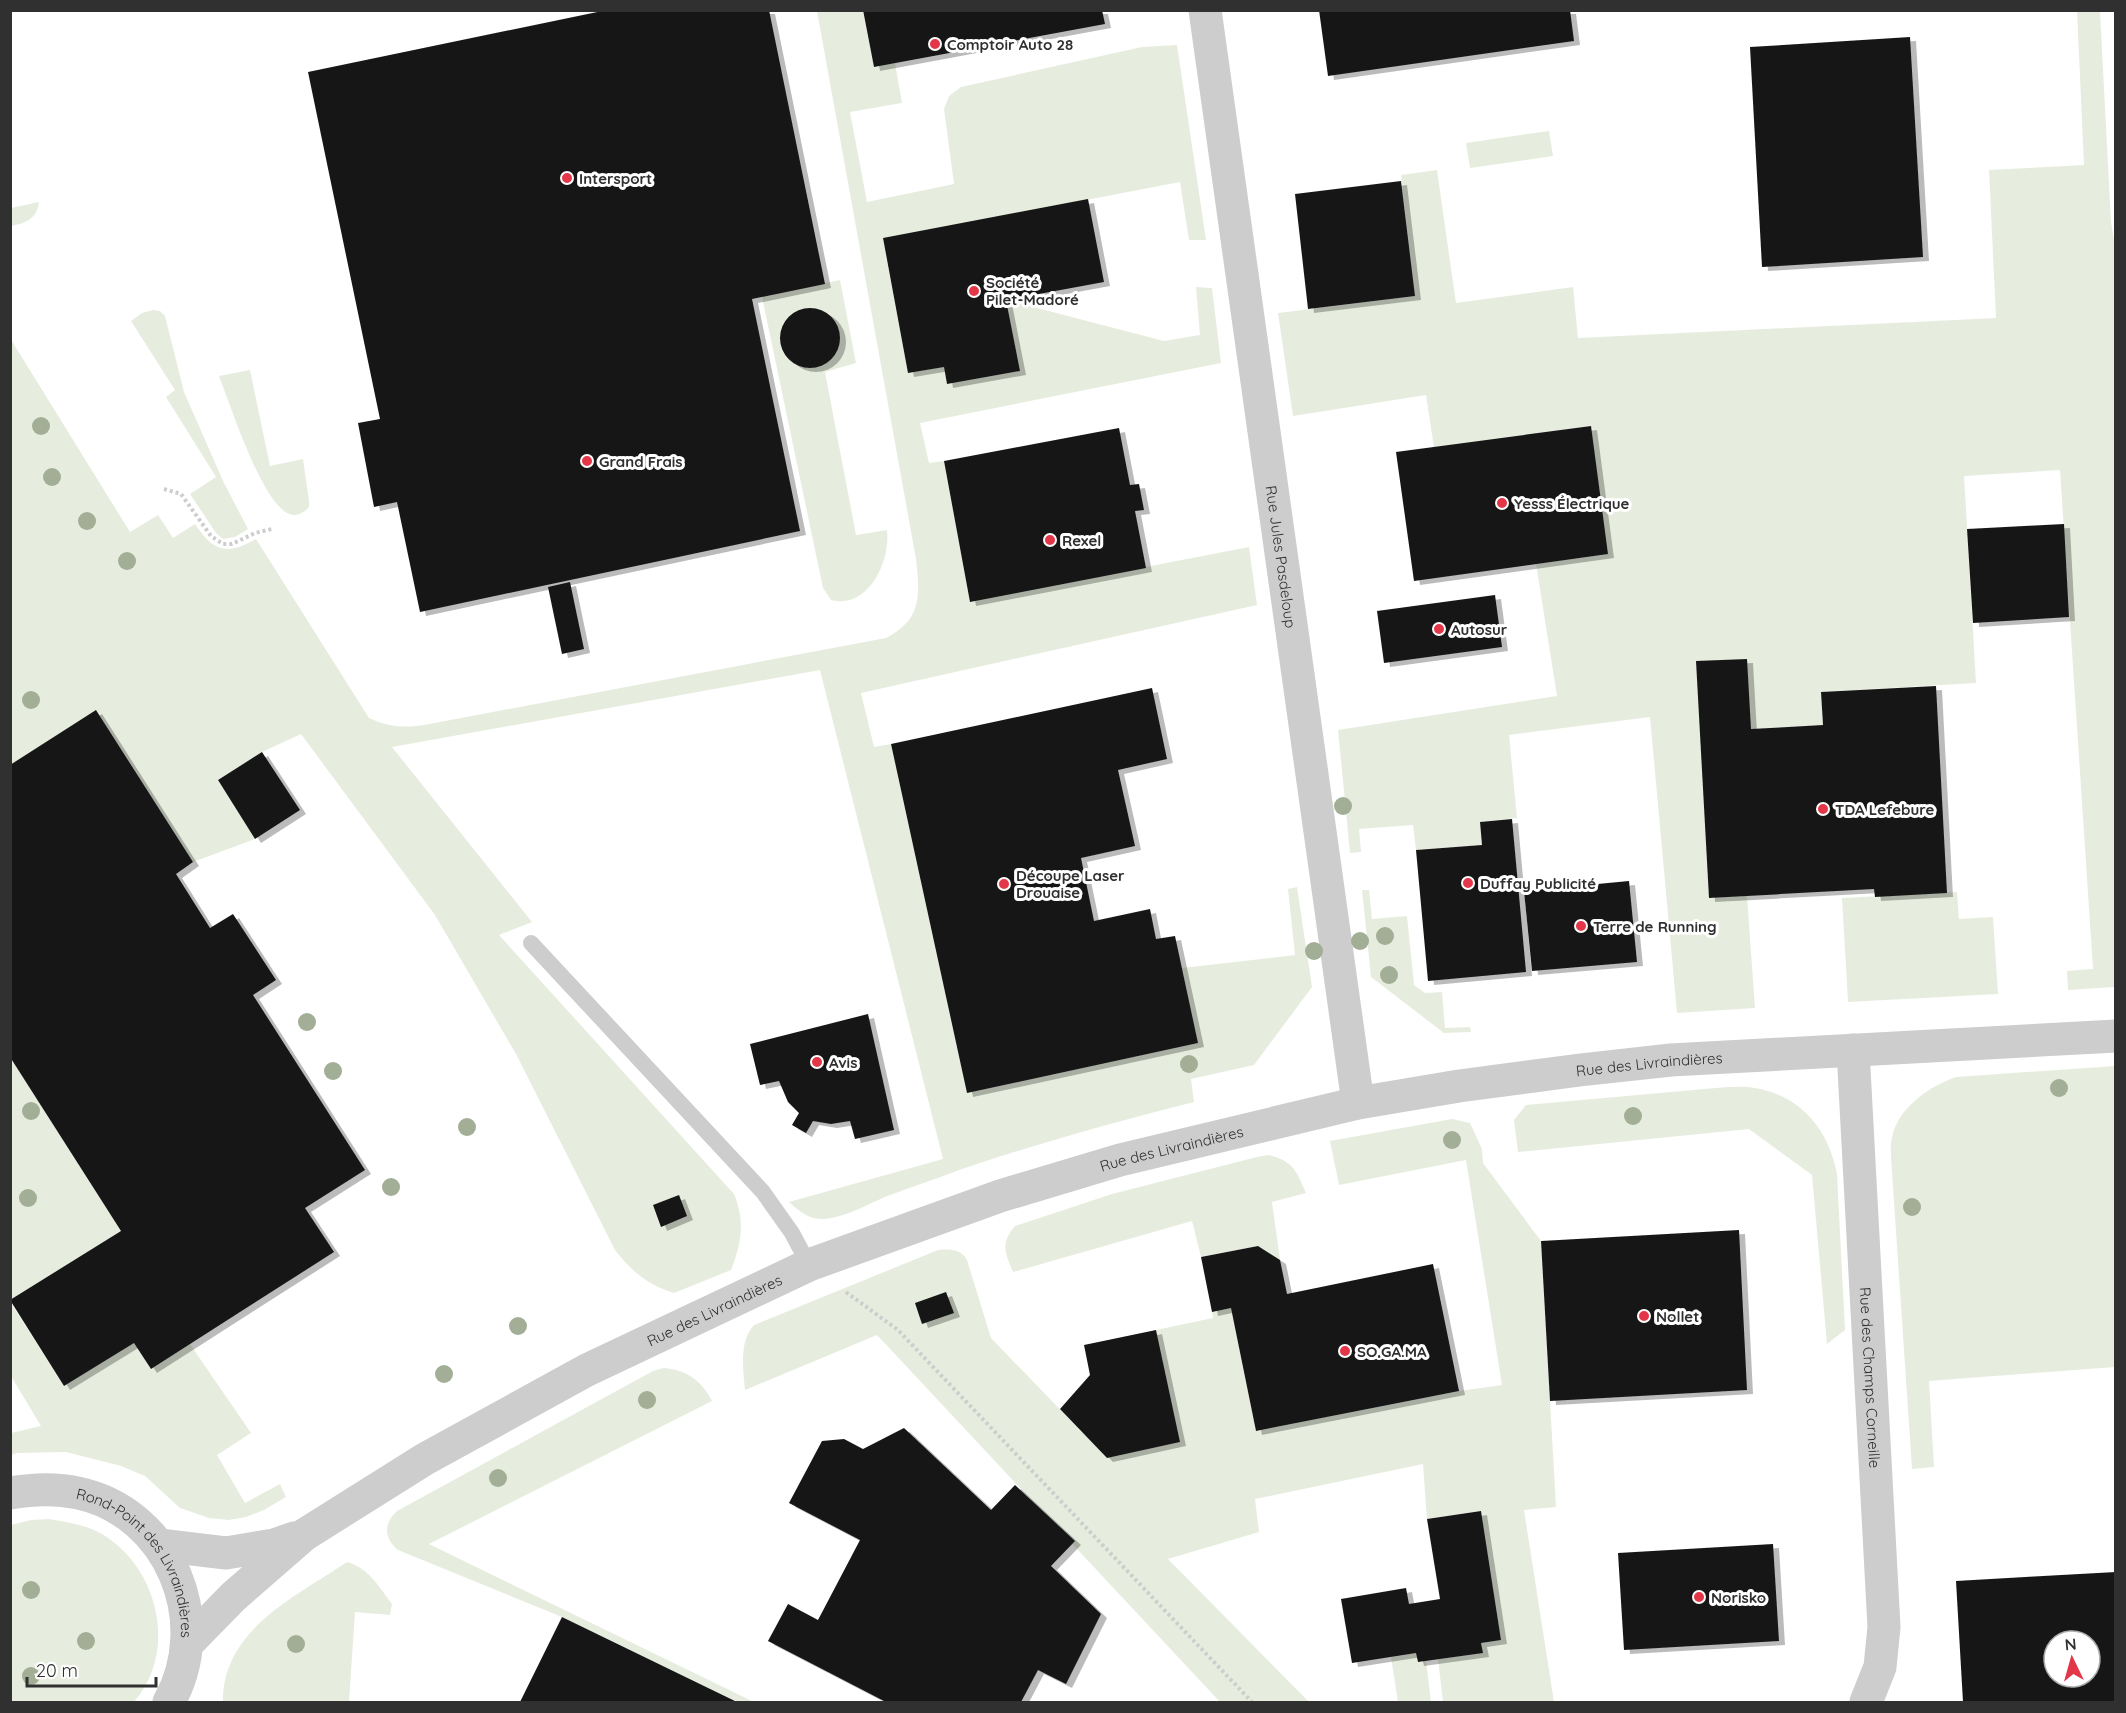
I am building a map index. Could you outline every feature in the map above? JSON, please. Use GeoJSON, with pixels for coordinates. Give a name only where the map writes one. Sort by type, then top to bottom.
{"type":"FeatureCollection","features":[{"type":"Feature","properties":{"kind":"street","name":"Rue Jules Pasdeloup"},"geometry":{"type":"LineString","coordinates":[[1205,10],[1358,1103]]}},
{"type":"Feature","properties":{"kind":"street","name":"Rue des Livraindières"},"geometry":{"type":"LineString","coordinates":[[304,1535],[425,1459],[587,1370],[808,1265],[1000,1196],[1109,1163],[1358,1103],[1459,1086],[1580,1070],[1671,1060],[2115,1036]]}},
{"type":"Feature","properties":{"kind":"street","name":"Rue des Champs Corneille"},"geometry":{"type":"LineString","coordinates":[[1853,1050],[1884,1627],[1880,1667],[1866,1702]]}},
{"type":"Feature","properties":{"kind":"street","name":"Rond-Point des Livraindières"},"geometry":{"type":"LineString","coordinates":[[10,1493],[56,1490],[80,1493],[103,1501],[124,1512],[143,1527],[159,1545],[182,1592],[188,1626],[188,1643],[178,1696]]}},
{"type":"Feature","properties":{"kind":"street"},"geometry":{"type":"LineString","coordinates":[[159,1545],[225,1553],[274,1545],[304,1535]]}},
{"type":"Feature","properties":{"kind":"street"},"geometry":{"type":"LineString","coordinates":[[188,1643],[233,1597],[304,1535]]}},
{"type":"Feature","properties":{"kind":"lane"},"geometry":{"type":"LineString","coordinates":[[531,943],[763,1192],[792,1233],[808,1265]]}},
{"type":"Feature","properties":{"kind":"path"},"geometry":{"type":"LineString","coordinates":[[164,489],[183,496],[211,536],[223,544],[232,544],[255,533],[272,529]]}},
{"type":"Feature","properties":{"kind":"path"},"geometry":{"type":"LineString","coordinates":[[808,1265],[898,1330],[1252,1702]]}},
{"type":"Feature","properties":{"kind":"green space"},"geometry":{"type":"Polygon","coordinates":[[[817,11],[863,11],[874,67],[895,63],[902,103],[850,112],[867,202],[954,184],[944,109],[949,96],[961,87],[1142,47],[1177,45],[1206,240],[1189,240],[1180,182],[883,239],[908,373],[944,367],[947,384],[1020,371],[1006,300],[1164,341],[1200,335],[1196,287],[1212,288],[1221,363],[920,423],[929,463],[944,461],[970,601],[1249,547],[1257,605],[861,693],[874,747],[891,744],[967,1093],[1198,1043],[1182,968],[1295,955],[1288,889],[1297,887],[1312,987],[1254,1065],[1191,1079],[1194,1102],[991,1159],[895,1193],[841,1216],[825,1219],[810,1217],[789,1202],[943,1159],[820,670],[392,747],[532,922],[499,935],[734,1194],[740,1213],[741,1232],[731,1270],[674,1293],[656,1286],[641,1276],[615,1250],[516,1054],[435,915],[301,734],[262,752],[218,780],[255,839],[193,862],[97,711],[11,765],[10,338],[130,532],[158,515],[173,538],[195,524],[208,540],[221,548],[236,548],[256,539],[369,718],[376,721],[396,726],[424,725],[886,638],[906,623],[916,605],[918,584],[916,559],[817,11]]]}},
{"type":"Feature","properties":{"kind":"green space"},"geometry":{"type":"Polygon","coordinates":[[[2077,11],[2100,11],[2111,222],[2116,252],[2115,987],[2068,990],[2067,971],[2093,969],[2060,470],[1964,476],[1976,683],[1821,692],[1823,725],[1709,898],[1747,896],[1755,1008],[1677,1013],[1650,717],[1509,735],[1517,818],[1480,822],[1482,845],[1416,850],[1413,825],[1359,829],[1361,852],[1350,853],[1338,730],[1557,696],[1536,564],[1608,554],[1590,426],[1434,448],[1426,395],[1293,416],[1278,313],[1415,296],[1401,175],[1437,170],[1456,303],[1573,287],[1578,338],[1996,318],[1989,170],[2084,165],[2077,11]]]}},
{"type":"Feature","properties":{"kind":"green space"},"geometry":{"type":"Polygon","coordinates":[[[1549,131],[1553,156],[1470,168],[1466,143],[1549,131]]]}},
{"type":"Feature","properties":{"kind":"green space"},"geometry":{"type":"Polygon","coordinates":[[[39,202],[36,212],[30,219],[11,226],[11,208],[39,202]]]}},
{"type":"Feature","properties":{"kind":"green space"},"geometry":{"type":"Polygon","coordinates":[[[840,280],[856,363],[825,372],[856,535],[887,530],[885,555],[874,580],[856,598],[844,601],[831,600],[823,588],[762,297],[840,280]]]}},
{"type":"Feature","properties":{"kind":"green space"},"geometry":{"type":"Polygon","coordinates":[[[160,311],[165,316],[184,392],[224,483],[248,529],[235,537],[223,539],[216,533],[190,494],[216,477],[166,397],[175,390],[131,321],[142,313],[160,311]]]}},
{"type":"Feature","properties":{"kind":"green space"},"geometry":{"type":"Polygon","coordinates":[[[250,370],[270,466],[303,459],[309,507],[300,514],[294,515],[284,511],[265,487],[219,376],[250,370]]]}},
{"type":"Feature","properties":{"kind":"green space"},"geometry":{"type":"Polygon","coordinates":[[[1362,890],[1369,890],[1372,919],[1407,916],[1414,985],[1425,993],[1442,992],[1445,1028],[1470,1027],[1471,1032],[1444,1033],[1371,977],[1362,890]]]}},
{"type":"Feature","properties":{"kind":"green space"},"geometry":{"type":"Polygon","coordinates":[[[1957,892],[1959,919],[1993,917],[1998,994],[1848,1002],[1842,898],[1957,892]]]}},
{"type":"Feature","properties":{"kind":"green space"},"geometry":{"type":"Polygon","coordinates":[[[10,1057],[121,1231],[11,1300],[10,1300],[10,1057]]]}},
{"type":"Feature","properties":{"kind":"green space"},"geometry":{"type":"Polygon","coordinates":[[[2115,1066],[2115,1367],[1929,1381],[1934,1467],[1912,1469],[1891,1157],[1891,1143],[1900,1117],[1926,1092],[1956,1077],[2115,1066]]]}},
{"type":"Feature","properties":{"kind":"green space"},"geometry":{"type":"Polygon","coordinates":[[[1727,1087],[1752,1087],[1786,1098],[1810,1117],[1827,1143],[1833,1158],[1837,1174],[1845,1330],[1827,1344],[1812,1175],[1749,1129],[1518,1152],[1514,1120],[1526,1105],[1727,1087]]]}},
{"type":"Feature","properties":{"kind":"green space"},"geometry":{"type":"Polygon","coordinates":[[[1452,1119],[1470,1123],[1482,1149],[1483,1163],[1541,1241],[1556,1507],[1524,1510],[1554,1702],[1443,1702],[1438,1659],[1482,1653],[1481,1643],[1501,1640],[1481,1511],[1427,1519],[1423,1464],[1255,1499],[1259,1532],[1168,1559],[1309,1702],[1220,1702],[877,1335],[745,1390],[744,1347],[754,1325],[938,1250],[955,1250],[965,1256],[991,1338],[1107,1458],[1180,1442],[1156,1330],[1213,1318],[1212,1312],[1231,1308],[1256,1431],[1459,1391],[1502,1385],[1466,1160],[1339,1185],[1330,1141],[1452,1119]]]}},
{"type":"Feature","properties":{"kind":"green space"},"geometry":{"type":"Polygon","coordinates":[[[1268,1155],[1283,1160],[1293,1168],[1306,1193],[1272,1202],[1280,1260],[1258,1246],[1201,1257],[1192,1221],[1013,1272],[1005,1248],[1007,1238],[1015,1226],[1112,1194],[1268,1155]]]}},
{"type":"Feature","properties":{"kind":"green space"},"geometry":{"type":"Polygon","coordinates":[[[11,1303],[64,1386],[134,1343],[151,1369],[190,1344],[251,1433],[217,1455],[245,1503],[280,1484],[286,1497],[246,1517],[229,1520],[209,1518],[180,1508],[145,1476],[121,1466],[66,1452],[11,1455],[11,1433],[41,1426],[11,1376],[11,1303]]]}},
{"type":"Feature","properties":{"kind":"green space"},"geometry":{"type":"Polygon","coordinates":[[[664,1368],[680,1371],[693,1378],[704,1388],[712,1401],[429,1544],[754,1702],[737,1702],[562,1617],[398,1550],[388,1536],[387,1526],[397,1511],[653,1371],[664,1368]]]}},
{"type":"Feature","properties":{"kind":"green space"},"geometry":{"type":"Polygon","coordinates":[[[49,1519],[83,1526],[102,1534],[122,1549],[137,1567],[149,1589],[156,1612],[158,1635],[156,1659],[148,1682],[134,1702],[11,1702],[11,1525],[31,1520],[49,1519]]]}},
{"type":"Feature","properties":{"kind":"green space"},"geometry":{"type":"Polygon","coordinates":[[[347,1562],[367,1573],[392,1604],[390,1615],[355,1612],[349,1702],[223,1702],[226,1677],[235,1655],[248,1635],[285,1603],[347,1562]]]}},
{"type":"Feature","properties":{"kind":"green space"},"geometry":{"type":"Polygon","coordinates":[[[1416,1653],[1418,1662],[1426,1661],[1431,1702],[1398,1702],[1391,1657],[1416,1653]]]}},
{"type":"Feature","properties":{"kind":"building","name":"Intersport"},"geometry":{"type":"Polygon","coordinates":[[[607,10],[769,10],[825,284],[752,299],[800,531],[420,612],[397,502],[374,507],[358,423],[380,419],[308,72],[607,10]]]}},
{"type":"Feature","properties":{"kind":"building","name":"Comptoir Auto 28"},"geometry":{"type":"Polygon","coordinates":[[[863,10],[1102,10],[1105,24],[874,67],[863,10]]]}},
{"type":"Feature","properties":{"kind":"building"},"geometry":{"type":"Polygon","coordinates":[[[1319,10],[1570,10],[1574,41],[1328,76],[1319,10]]]}},
{"type":"Feature","properties":{"kind":"building"},"geometry":{"type":"Polygon","coordinates":[[[1910,37],[1923,257],[1762,267],[1750,47],[1910,37]]]}},
{"type":"Feature","properties":{"kind":"building"},"geometry":{"type":"Polygon","coordinates":[[[1401,181],[1415,296],[1308,309],[1295,194],[1401,181]]]}},
{"type":"Feature","properties":{"kind":"building","name":"Société Pilet-Madoré"},"geometry":{"type":"Polygon","coordinates":[[[1088,199],[1104,282],[1006,300],[1020,371],[947,384],[944,367],[908,373],[883,238],[1088,199]]]}},
{"type":"Feature","properties":{"kind":"building"},"geometry":{"type":"Polygon","coordinates":[[[810,308],[827,313],[835,321],[840,338],[835,355],[827,363],[810,368],[793,363],[785,355],[780,338],[785,321],[793,313],[810,308]]]}},
{"type":"Feature","properties":{"kind":"building","name":"Yesss Électrique"},"geometry":{"type":"Polygon","coordinates":[[[1591,426],[1608,554],[1414,581],[1396,452],[1591,426]]]}},
{"type":"Feature","properties":{"kind":"building","name":"Rexel"},"geometry":{"type":"Polygon","coordinates":[[[1119,428],[1130,485],[1139,484],[1144,510],[1135,511],[1146,568],[970,602],[944,461],[1119,428]]]}},
{"type":"Feature","properties":{"kind":"building"},"geometry":{"type":"Polygon","coordinates":[[[2064,524],[2069,617],[1973,623],[1967,529],[2064,524]]]}},
{"type":"Feature","properties":{"kind":"building"},"geometry":{"type":"Polygon","coordinates":[[[570,582],[584,649],[562,654],[548,587],[570,582]]]}},
{"type":"Feature","properties":{"kind":"building","name":"Autosur"},"geometry":{"type":"Polygon","coordinates":[[[1495,595],[1502,647],[1384,663],[1377,611],[1495,595]]]}},
{"type":"Feature","properties":{"kind":"building","name":"TDA Lefebure"},"geometry":{"type":"Polygon","coordinates":[[[1747,659],[1751,729],[1823,725],[1821,692],[1936,686],[1947,893],[1875,897],[1874,889],[1709,898],[1696,661],[1747,659]]]}},
{"type":"Feature","properties":{"kind":"building","name":"Découpe Laser Drouaise"},"geometry":{"type":"Polygon","coordinates":[[[1152,688],[1167,759],[1118,770],[1135,846],[1081,858],[1094,921],[1150,909],[1156,939],[1175,936],[1198,1043],[967,1093],[891,744],[1152,688]]]}},
{"type":"Feature","properties":{"kind":"building"},"geometry":{"type":"Polygon","coordinates":[[[96,710],[193,862],[176,874],[210,928],[233,914],[276,980],[253,995],[365,1170],[305,1208],[334,1252],[151,1369],[134,1343],[64,1386],[10,1300],[121,1231],[10,1057],[10,765],[96,710]]]}},
{"type":"Feature","properties":{"kind":"building"},"geometry":{"type":"Polygon","coordinates":[[[262,752],[300,810],[255,839],[218,780],[262,752]]]}},
{"type":"Feature","properties":{"kind":"building","name":"Duffay Publicité"},"geometry":{"type":"Polygon","coordinates":[[[1512,819],[1526,972],[1428,981],[1416,850],[1482,845],[1480,822],[1512,819]]]}},
{"type":"Feature","properties":{"kind":"building","name":"Terre de Running"},"geometry":{"type":"Polygon","coordinates":[[[1629,881],[1637,962],[1532,971],[1524,891],[1629,881]]]}},
{"type":"Feature","properties":{"kind":"building","name":"Avis"},"geometry":{"type":"Polygon","coordinates":[[[868,1014],[894,1130],[855,1139],[850,1121],[831,1124],[813,1121],[806,1133],[792,1125],[799,1113],[788,1102],[779,1081],[760,1085],[750,1044],[868,1014]]]}},
{"type":"Feature","properties":{"kind":"building"},"geometry":{"type":"Polygon","coordinates":[[[679,1195],[687,1216],[661,1227],[653,1205],[679,1195]]]}},
{"type":"Feature","properties":{"kind":"building","name":"Nollet"},"geometry":{"type":"Polygon","coordinates":[[[1739,1230],[1747,1390],[1550,1401],[1541,1241],[1739,1230]]]}},
{"type":"Feature","properties":{"kind":"building","name":"SO.GA.MA"},"geometry":{"type":"Polygon","coordinates":[[[1258,1246],[1280,1260],[1287,1294],[1433,1264],[1459,1391],[1256,1431],[1231,1308],[1212,1312],[1201,1257],[1258,1246]]]}},
{"type":"Feature","properties":{"kind":"building"},"geometry":{"type":"Polygon","coordinates":[[[946,1292],[954,1313],[922,1324],[915,1303],[946,1292]]]}},
{"type":"Feature","properties":{"kind":"building"},"geometry":{"type":"Polygon","coordinates":[[[1156,1330],[1180,1442],[1107,1458],[1060,1409],[1090,1375],[1084,1345],[1156,1330]]]}},
{"type":"Feature","properties":{"kind":"building"},"geometry":{"type":"Polygon","coordinates":[[[904,1428],[991,1510],[1015,1485],[1075,1541],[1051,1566],[1101,1614],[1066,1684],[1038,1670],[1021,1702],[886,1702],[768,1641],[788,1604],[818,1620],[860,1540],[789,1503],[822,1441],[844,1439],[863,1449],[904,1428]]]}},
{"type":"Feature","properties":{"kind":"building"},"geometry":{"type":"Polygon","coordinates":[[[1481,1511],[1501,1640],[1481,1643],[1483,1653],[1418,1662],[1416,1653],[1352,1663],[1341,1599],[1406,1588],[1409,1604],[1440,1599],[1427,1519],[1481,1511]]]}},
{"type":"Feature","properties":{"kind":"building","name":"Norisko"},"geometry":{"type":"Polygon","coordinates":[[[1773,1544],[1779,1641],[1624,1650],[1618,1553],[1773,1544]]]}},
{"type":"Feature","properties":{"kind":"building"},"geometry":{"type":"Polygon","coordinates":[[[2116,1572],[2116,1702],[1963,1702],[1956,1581],[2116,1572]]]}},
{"type":"Feature","properties":{"kind":"building"},"geometry":{"type":"Polygon","coordinates":[[[562,1617],[737,1702],[520,1702],[562,1617]]]}},
{"type":"Feature","properties":{"kind":"place","name":"Comptoir Auto 28"},"geometry":{"type":"Point","coordinates":[935,44]}},
{"type":"Feature","properties":{"kind":"place","name":"Intersport"},"geometry":{"type":"Point","coordinates":[567,178]}},
{"type":"Feature","properties":{"kind":"place","name":"Société Pilet-Madoré"},"geometry":{"type":"Point","coordinates":[974,291]}},
{"type":"Feature","properties":{"kind":"place","name":"Grand Frais"},"geometry":{"type":"Point","coordinates":[587,461]}},
{"type":"Feature","properties":{"kind":"place","name":"Yesss Électrique"},"geometry":{"type":"Point","coordinates":[1502,503]}},
{"type":"Feature","properties":{"kind":"place","name":"Rexel"},"geometry":{"type":"Point","coordinates":[1050,540]}},
{"type":"Feature","properties":{"kind":"place","name":"Autosur"},"geometry":{"type":"Point","coordinates":[1439,629]}},
{"type":"Feature","properties":{"kind":"place","name":"TDA Lefebure"},"geometry":{"type":"Point","coordinates":[1823,809]}},
{"type":"Feature","properties":{"kind":"place","name":"Duffay Publicité"},"geometry":{"type":"Point","coordinates":[1468,883]}},
{"type":"Feature","properties":{"kind":"place","name":"Découpe Laser Drouaise"},"geometry":{"type":"Point","coordinates":[1004,884]}},
{"type":"Feature","properties":{"kind":"place","name":"Terre de Running"},"geometry":{"type":"Point","coordinates":[1581,926]}},
{"type":"Feature","properties":{"kind":"place","name":"Avis"},"geometry":{"type":"Point","coordinates":[817,1062]}},
{"type":"Feature","properties":{"kind":"place","name":"Nollet"},"geometry":{"type":"Point","coordinates":[1644,1316]}},
{"type":"Feature","properties":{"kind":"place","name":"SO.GA.MA"},"geometry":{"type":"Point","coordinates":[1345,1351]}},
{"type":"Feature","properties":{"kind":"place","name":"Norisko"},"geometry":{"type":"Point","coordinates":[1699,1597]}}]}
